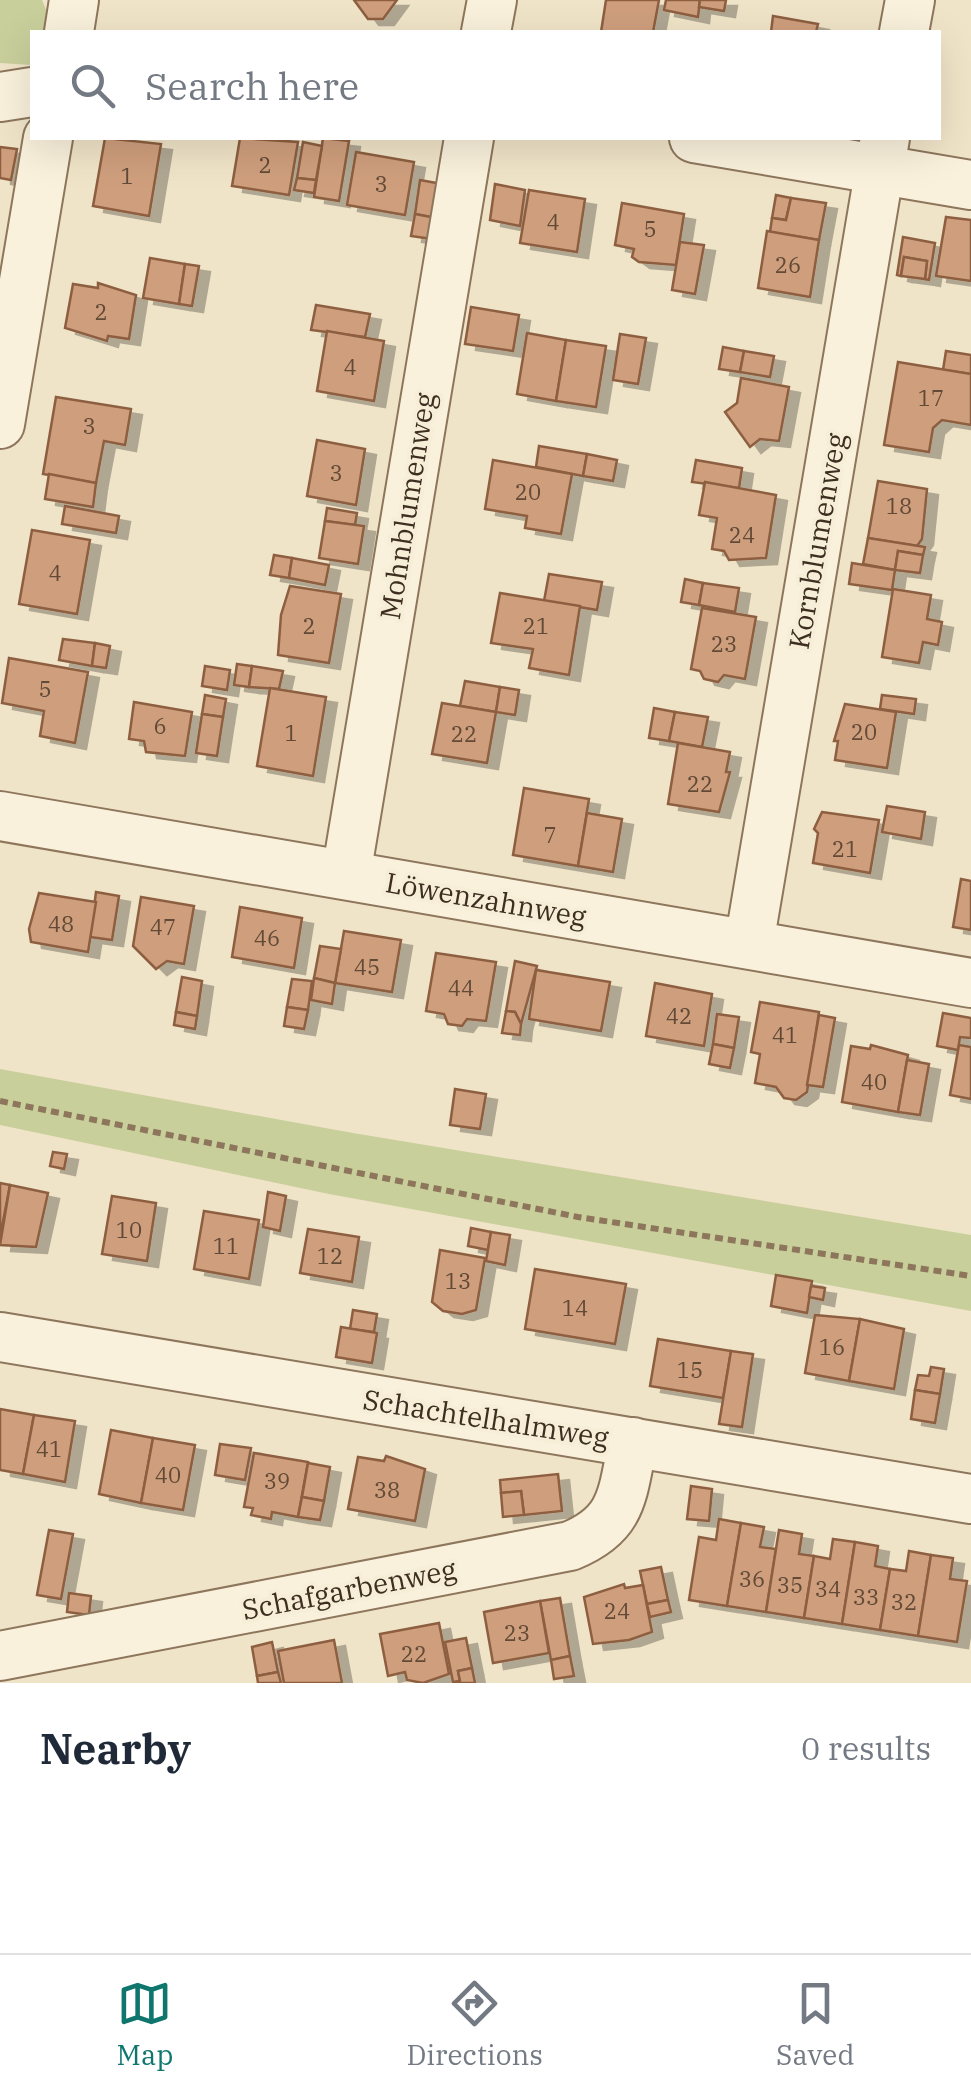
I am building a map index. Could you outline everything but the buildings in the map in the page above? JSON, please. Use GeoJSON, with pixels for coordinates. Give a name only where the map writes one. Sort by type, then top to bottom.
{"type":"FeatureCollection","features":[{"type":"Feature","properties":{"kind":"street"},"geometry":{"type":"LineString","coordinates":[[486,30],[492,0]]}},
{"type":"Feature","properties":{"kind":"street"},"geometry":{"type":"LineString","coordinates":[[904,30],[910,0]]}},
{"type":"Feature","properties":{"kind":"street"},"geometry":{"type":"LineString","coordinates":[[0,97],[30,92]]}},
{"type":"Feature","properties":{"kind":"street"},"geometry":{"type":"LineString","coordinates":[[0,424],[48,140]]}},
{"type":"Feature","properties":{"kind":"street","name":"Mohnblumenweg"},"geometry":{"type":"LineString","coordinates":[[346,875],[468,140]]}},
{"type":"Feature","properties":{"kind":"street"},"geometry":{"type":"LineString","coordinates":[[719,140],[883,153],[971,185]]}},
{"type":"Feature","properties":{"kind":"street","name":"Kornblumenweg"},"geometry":{"type":"LineString","coordinates":[[749,944],[883,153]]}},
{"type":"Feature","properties":{"kind":"street","name":"Löwenzahnweg"},"geometry":{"type":"LineString","coordinates":[[0,816],[971,983]]}},
{"type":"Feature","properties":{"kind":"street","name":"Schachtelhalmweg"},"geometry":{"type":"LineString","coordinates":[[0,1338],[971,1499]]}},
{"type":"Feature","properties":{"kind":"street","name":"Schafgarbenweg"},"geometry":{"type":"LineString","coordinates":[[0,1656],[570,1546],[593,1536],[620,1505],[633,1442]]}},
{"type":"Feature","properties":{"kind":"path"},"geometry":{"type":"LineString","coordinates":[[0,1101],[578,1216],[971,1276]]}},
{"type":"Feature","properties":{"kind":"green space"},"geometry":{"type":"Polygon","coordinates":[[[0,0],[42,0],[50,19],[47,30],[30,30],[30,65],[0,63],[0,0]]]}},
{"type":"Feature","properties":{"kind":"green space"},"geometry":{"type":"Polygon","coordinates":[[[0,1069],[353,1133],[971,1235],[971,1311],[329,1194],[0,1125],[0,1069]]]}}]}
